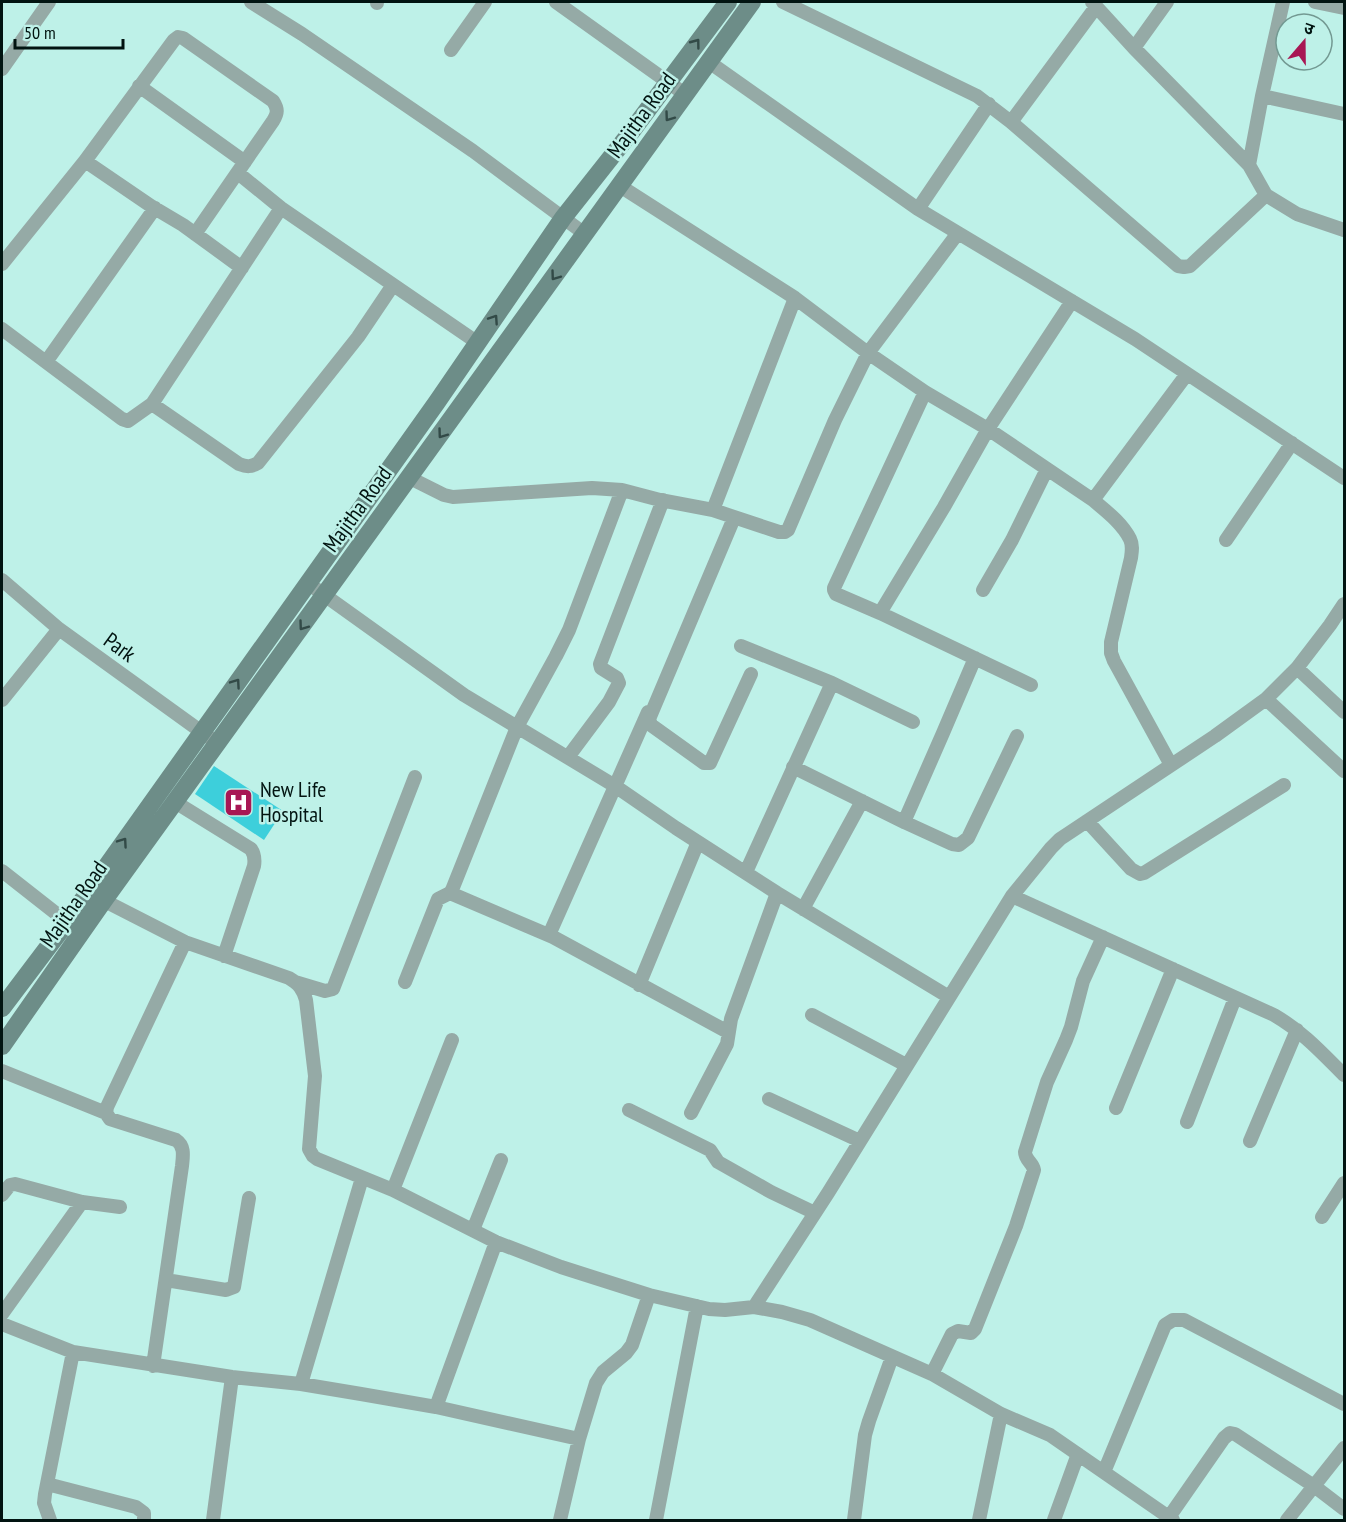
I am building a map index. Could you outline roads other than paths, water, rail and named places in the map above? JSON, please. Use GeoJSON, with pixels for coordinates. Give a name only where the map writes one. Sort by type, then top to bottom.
{"type":"FeatureCollection","features":[{"type":"Feature","properties":{"kind":"main road","name":"Majitha Road"},"geometry":{"type":"LineString","coordinates":[[2,1046],[8,1020],[96,896],[202,732],[478,343],[563,218],[631,132],[728,2]]}},
{"type":"Feature","properties":{"kind":"main road","name":"Majitha Road"},"geometry":{"type":"LineString","coordinates":[[2,1008],[67,922],[96,896],[175,802],[752,2]]}},
{"type":"Feature","properties":{"kind":"street"},"geometry":{"type":"LineString","coordinates":[[2,69],[49,2]]}},
{"type":"Feature","properties":{"kind":"street"},"geometry":{"type":"LineString","coordinates":[[251,2],[311,40],[473,151],[585,234]]}},
{"type":"Feature","properties":{"kind":"street"},"geometry":{"type":"LineString","coordinates":[[451,50],[484,2]]}},
{"type":"Feature","properties":{"kind":"street"},"geometry":{"type":"LineString","coordinates":[[556,2],[686,94]]}},
{"type":"Feature","properties":{"kind":"street"},"geometry":{"type":"LineString","coordinates":[[783,2],[977,96],[989,104],[1178,266],[1190,266],[1266,195]]}},
{"type":"Feature","properties":{"kind":"street"},"geometry":{"type":"LineString","coordinates":[[1134,48],[1167,2]]}},
{"type":"Feature","properties":{"kind":"street"},"geometry":{"type":"LineString","coordinates":[[1250,165],[1262,96],[1283,2]]}},
{"type":"Feature","properties":{"kind":"street"},"geometry":{"type":"LineString","coordinates":[[1315,2],[1344,8]]}},
{"type":"Feature","properties":{"kind":"street"},"geometry":{"type":"LineString","coordinates":[[1011,122],[1094,4],[1134,48],[1250,165],[1266,195],[1297,214],[1344,230]]}},
{"type":"Feature","properties":{"kind":"street"},"geometry":{"type":"LineString","coordinates":[[2,264],[85,162],[174,40],[181,37],[273,101],[277,114],[195,234]]}},
{"type":"Feature","properties":{"kind":"street"},"geometry":{"type":"LineString","coordinates":[[709,62],[918,209],[1135,339],[1344,478]]}},
{"type":"Feature","properties":{"kind":"street"},"geometry":{"type":"LineString","coordinates":[[139,86],[241,168],[281,208],[478,343]]}},
{"type":"Feature","properties":{"kind":"street"},"geometry":{"type":"LineString","coordinates":[[1262,96],[1344,114]]}},
{"type":"Feature","properties":{"kind":"street"},"geometry":{"type":"LineString","coordinates":[[918,209],[989,104]]}},
{"type":"Feature","properties":{"kind":"street"},"geometry":{"type":"LineString","coordinates":[[85,162],[195,234],[242,268]]}},
{"type":"Feature","properties":{"kind":"street"},"geometry":{"type":"LineString","coordinates":[[620,186],[795,298],[925,393],[988,429],[1093,500],[1116,521],[1130,539],[1132,547],[1111,642],[1112,653],[1114,661],[1171,765]]}},
{"type":"Feature","properties":{"kind":"street"},"geometry":{"type":"LineString","coordinates":[[46,362],[155,208]]}},
{"type":"Feature","properties":{"kind":"street"},"geometry":{"type":"LineString","coordinates":[[2,329],[122,419],[128,421],[152,404],[281,208]]}},
{"type":"Feature","properties":{"kind":"street"},"geometry":{"type":"LineString","coordinates":[[410,478],[444,495],[453,497],[592,488],[622,490],[713,510],[779,532],[788,531],[835,420],[868,353],[958,233]]}},
{"type":"Feature","properties":{"kind":"street"},"geometry":{"type":"LineString","coordinates":[[152,404],[239,464],[255,465],[358,337],[393,285]]}},
{"type":"Feature","properties":{"kind":"street"},"geometry":{"type":"LineString","coordinates":[[713,510],[795,298]]}},
{"type":"Feature","properties":{"kind":"street"},"geometry":{"type":"LineString","coordinates":[[880,613],[988,429],[1072,301]]}},
{"type":"Feature","properties":{"kind":"street"},"geometry":{"type":"LineString","coordinates":[[1093,500],[1187,374]]}},
{"type":"Feature","properties":{"kind":"street"},"geometry":{"type":"LineString","coordinates":[[925,393],[834,588],[834,593],[1031,685]]}},
{"type":"Feature","properties":{"kind":"street"},"geometry":{"type":"LineString","coordinates":[[1226,540],[1292,443]]}},
{"type":"Feature","properties":{"kind":"street"},"geometry":{"type":"LineString","coordinates":[[983,590],[1012,540],[1047,469]]}},
{"type":"Feature","properties":{"kind":"street"},"geometry":{"type":"LineString","coordinates":[[405,982],[438,899],[450,893],[517,727],[569,630],[622,490]]}},
{"type":"Feature","properties":{"kind":"street"},"geometry":{"type":"LineString","coordinates":[[568,757],[609,702],[619,683],[617,678],[601,668],[600,664],[663,500]]}},
{"type":"Feature","properties":{"kind":"street"},"geometry":{"type":"LineString","coordinates":[[734,518],[649,723],[704,763],[710,763],[751,674]]}},
{"type":"Feature","properties":{"kind":"street"},"geometry":{"type":"LineString","coordinates":[[549,935],[708,579]]}},
{"type":"Feature","properties":{"kind":"street","name":"Park"},"geometry":{"type":"LineString","coordinates":[[2,580],[59,629],[217,744]]}},
{"type":"Feature","properties":{"kind":"street"},"geometry":{"type":"LineString","coordinates":[[308,582],[324,596],[440,678],[615,786],[777,893],[949,997]]}},
{"type":"Feature","properties":{"kind":"street"},"geometry":{"type":"LineString","coordinates":[[754,1307],[1012,896],[1050,848],[1266,699],[1297,668],[1344,604]]}},
{"type":"Feature","properties":{"kind":"street"},"geometry":{"type":"LineString","coordinates":[[2,700],[59,629]]}},
{"type":"Feature","properties":{"kind":"street"},"geometry":{"type":"LineString","coordinates":[[741,646],[832,683],[914,722]]}},
{"type":"Feature","properties":{"kind":"street"},"geometry":{"type":"LineString","coordinates":[[904,822],[975,658]]}},
{"type":"Feature","properties":{"kind":"street"},"geometry":{"type":"LineString","coordinates":[[1297,668],[1344,712]]}},
{"type":"Feature","properties":{"kind":"street"},"geometry":{"type":"LineString","coordinates":[[746,872],[832,683]]}},
{"type":"Feature","properties":{"kind":"street"},"geometry":{"type":"LineString","coordinates":[[1266,699],[1344,771]]}},
{"type":"Feature","properties":{"kind":"street"},"geometry":{"type":"LineString","coordinates":[[793,767],[904,822],[959,845],[968,838],[1017,736]]}},
{"type":"Feature","properties":{"kind":"street"},"geometry":{"type":"LineString","coordinates":[[96,896],[185,942],[295,982],[325,991],[333,990],[415,777]]}},
{"type":"Feature","properties":{"kind":"street"},"geometry":{"type":"LineString","coordinates":[[1087,821],[1131,869],[1140,874],[1284,785]]}},
{"type":"Feature","properties":{"kind":"street"},"geometry":{"type":"LineString","coordinates":[[803,909],[862,801]]}},
{"type":"Feature","properties":{"kind":"street"},"geometry":{"type":"LineString","coordinates":[[175,802],[251,849],[254,854],[254,866],[224,956]]}},
{"type":"Feature","properties":{"kind":"street"},"geometry":{"type":"LineString","coordinates":[[639,985],[698,842]]}},
{"type":"Feature","properties":{"kind":"street"},"geometry":{"type":"LineString","coordinates":[[2,871],[67,922]]}},
{"type":"Feature","properties":{"kind":"street"},"geometry":{"type":"LineString","coordinates":[[450,893],[549,935],[728,1032]]}},
{"type":"Feature","properties":{"kind":"street"},"geometry":{"type":"LineString","coordinates":[[691,1113],[724,1049],[735,1009],[777,893]]}},
{"type":"Feature","properties":{"kind":"street"},"geometry":{"type":"LineString","coordinates":[[1012,896],[1274,1015],[1297,1030],[1344,1075]]}},
{"type":"Feature","properties":{"kind":"street"},"geometry":{"type":"LineString","coordinates":[[932,1374],[952,1334],[958,1331],[971,1333],[975,1329],[1016,1226],[1034,1170],[1025,1152],[1047,1082],[1071,1027],[1083,981],[1103,937]]}},
{"type":"Feature","properties":{"kind":"street"},"geometry":{"type":"LineString","coordinates":[[106,1113],[185,942]]}},
{"type":"Feature","properties":{"kind":"street"},"geometry":{"type":"LineString","coordinates":[[1116,1108],[1173,969]]}},
{"type":"Feature","properties":{"kind":"street"},"geometry":{"type":"LineString","coordinates":[[295,982],[304,992],[306,1000],[314,1061],[315,1088],[309,1149],[317,1159],[393,1190],[496,1242],[544,1261],[649,1295],[697,1306],[725,1310],[754,1307],[810,1320],[932,1374],[1001,1414],[1050,1435],[1170,1520],[1230,1432],[1314,1486],[1344,1509]]}},
{"type":"Feature","properties":{"kind":"street"},"geometry":{"type":"LineString","coordinates":[[1187,1122],[1235,998]]}},
{"type":"Feature","properties":{"kind":"street"},"geometry":{"type":"LineString","coordinates":[[812,1015],[906,1065]]}},
{"type":"Feature","properties":{"kind":"street"},"geometry":{"type":"LineString","coordinates":[[1250,1142],[1297,1030]]}},
{"type":"Feature","properties":{"kind":"street"},"geometry":{"type":"LineString","coordinates":[[393,1190],[452,1040]]}},
{"type":"Feature","properties":{"kind":"street"},"geometry":{"type":"LineString","coordinates":[[2,1071],[106,1113],[110,1119],[176,1140],[183,1149],[153,1366]]}},
{"type":"Feature","properties":{"kind":"street"},"geometry":{"type":"LineString","coordinates":[[769,1099],[860,1141]]}},
{"type":"Feature","properties":{"kind":"street"},"geometry":{"type":"LineString","coordinates":[[629,1110],[710,1150],[718,1162],[771,1192],[815,1212]]}},
{"type":"Feature","properties":{"kind":"street"},"geometry":{"type":"LineString","coordinates":[[473,1230],[501,1160]]}},
{"type":"Feature","properties":{"kind":"street"},"geometry":{"type":"LineString","coordinates":[[302,1384],[362,1178]]}},
{"type":"Feature","properties":{"kind":"street"},"geometry":{"type":"LineString","coordinates":[[2,1195],[10,1185],[15,1184],[82,1202],[120,1207]]}},
{"type":"Feature","properties":{"kind":"street"},"geometry":{"type":"LineString","coordinates":[[1322,1217],[1344,1184]]}},
{"type":"Feature","properties":{"kind":"street"},"geometry":{"type":"LineString","coordinates":[[166,1280],[226,1290],[234,1287],[249,1198]]}},
{"type":"Feature","properties":{"kind":"street"},"geometry":{"type":"LineString","coordinates":[[2,1314],[82,1202]]}},
{"type":"Feature","properties":{"kind":"street"},"geometry":{"type":"LineString","coordinates":[[436,1407],[496,1242]]}},
{"type":"Feature","properties":{"kind":"street"},"geometry":{"type":"LineString","coordinates":[[560,1521],[579,1439],[596,1383],[603,1372],[632,1345],[649,1295]]}},
{"type":"Feature","properties":{"kind":"street"},"geometry":{"type":"LineString","coordinates":[[656,1521],[697,1306]]}},
{"type":"Feature","properties":{"kind":"street"},"geometry":{"type":"LineString","coordinates":[[1104,1472],[1166,1326],[1173,1320],[1184,1320],[1344,1404]]}},
{"type":"Feature","properties":{"kind":"street"},"geometry":{"type":"LineString","coordinates":[[2,1324],[73,1352],[153,1366],[302,1384],[436,1407],[579,1439]]}},
{"type":"Feature","properties":{"kind":"street"},"geometry":{"type":"LineString","coordinates":[[50,1521],[44,1503],[73,1352]]}},
{"type":"Feature","properties":{"kind":"street"},"geometry":{"type":"LineString","coordinates":[[854,1521],[868,1421],[892,1357]]}},
{"type":"Feature","properties":{"kind":"street"},"geometry":{"type":"LineString","coordinates":[[213,1521],[232,1377]]}},
{"type":"Feature","properties":{"kind":"street"},"geometry":{"type":"LineString","coordinates":[[979,1521],[1001,1414]]}},
{"type":"Feature","properties":{"kind":"street"},"geometry":{"type":"LineString","coordinates":[[1287,1521],[1344,1448]]}},
{"type":"Feature","properties":{"kind":"street"},"geometry":{"type":"LineString","coordinates":[[1054,1521],[1078,1454]]}},
{"type":"Feature","properties":{"kind":"street"},"geometry":{"type":"LineString","coordinates":[[47,1484],[136,1507],[144,1512],[144,1521]]}},
{"type":"Feature","properties":{"kind":"place","name":"New Life Hospital"},"geometry":{"type":"Point","coordinates":[239,802]}}]}
